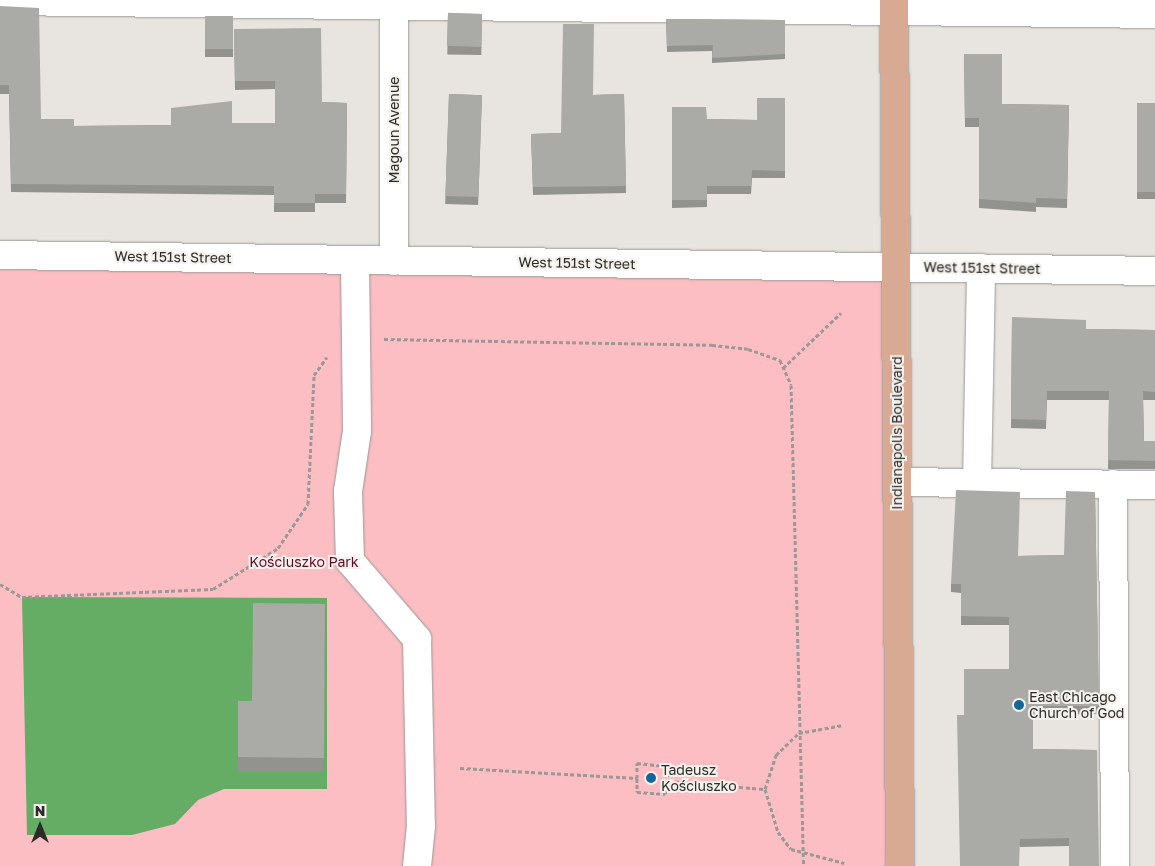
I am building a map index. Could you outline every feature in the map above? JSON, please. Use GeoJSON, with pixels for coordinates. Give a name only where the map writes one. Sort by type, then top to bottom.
{"type":"FeatureCollection","features":[{"type":"Feature","properties":{"kind":"main road","name":"Indianapolis Boulevard"},"geometry":{"type":"LineString","coordinates":[[894,6],[900,866]]}},
{"type":"Feature","properties":{"kind":"street"},"geometry":{"type":"LineString","coordinates":[[0,1],[394,2],[1141,9]]}},
{"type":"Feature","properties":{"kind":"street","name":"Magoun Avenue"},"geometry":{"type":"LineString","coordinates":[[394,2],[394,261]]}},
{"type":"Feature","properties":{"kind":"street","name":"West 151st Street"},"geometry":{"type":"LineString","coordinates":[[0,255],[1155,271]]}},
{"type":"Feature","properties":{"kind":"street"},"geometry":{"type":"LineString","coordinates":[[355,260],[357,431],[348,491],[350,561],[417,639],[421,826],[417,866]]}},
{"type":"Feature","properties":{"kind":"street"},"geometry":{"type":"LineString","coordinates":[[977,483],[981,268]]}},
{"type":"Feature","properties":{"kind":"street"},"geometry":{"type":"LineString","coordinates":[[897,482],[1155,485]]}},
{"type":"Feature","properties":{"kind":"street"},"geometry":{"type":"LineString","coordinates":[[1113,484],[1115,866]]}},
{"type":"Feature","properties":{"kind":"path"},"geometry":{"type":"LineString","coordinates":[[783,368],[840,313]]}},
{"type":"Feature","properties":{"kind":"path"},"geometry":{"type":"LineString","coordinates":[[0,584],[22,596],[213,589],[278,548],[308,504],[314,375],[329,355],[368,338],[712,346],[748,349],[780,360],[791,385],[803,732],[804,866]]}},
{"type":"Feature","properties":{"kind":"path"},"geometry":{"type":"LineString","coordinates":[[843,725],[803,732],[776,755],[765,789],[778,832],[791,848],[804,854],[844,863]]}},
{"type":"Feature","properties":{"kind":"path"},"geometry":{"type":"LineString","coordinates":[[637,763],[666,766],[668,781],[666,794],[637,792],[637,778],[637,763]]}},
{"type":"Feature","properties":{"kind":"path"},"geometry":{"type":"LineString","coordinates":[[460,768],[637,778]]}},
{"type":"Feature","properties":{"kind":"path"},"geometry":{"type":"LineString","coordinates":[[668,781],[765,789]]}},
{"type":"Feature","properties":{"kind":"green space","name":"Kościuszko Park"},"geometry":{"type":"Polygon","coordinates":[[[0,255],[896,271],[885,866],[0,866],[0,255]]]}},
{"type":"Feature","properties":{"kind":"shaded area"},"geometry":{"type":"Polygon","coordinates":[[[22,597],[327,598],[327,789],[224,789],[198,800],[175,824],[132,835],[27,835],[22,597]]]}},
{"type":"Feature","properties":{"kind":"building"},"geometry":{"type":"Polygon","coordinates":[[[0,6],[39,8],[41,119],[74,119],[74,126],[171,125],[171,108],[232,101],[232,123],[275,123],[275,81],[235,81],[234,29],[321,28],[322,102],[347,103],[346,194],[315,194],[315,203],[274,203],[274,186],[11,184],[9,85],[0,85],[0,6]]]}},
{"type":"Feature","properties":{"kind":"building"},"geometry":{"type":"Polygon","coordinates":[[[448,13],[482,14],[481,47],[447,46],[448,13]]]}},
{"type":"Feature","properties":{"kind":"building"},"geometry":{"type":"Polygon","coordinates":[[[205,16],[233,16],[233,49],[205,49],[205,16]]]}},
{"type":"Feature","properties":{"kind":"building"},"geometry":{"type":"Polygon","coordinates":[[[666,19],[785,20],[785,54],[712,58],[713,45],[667,46],[666,19]]]}},
{"type":"Feature","properties":{"kind":"building"},"geometry":{"type":"Polygon","coordinates":[[[563,24],[594,24],[593,95],[624,94],[626,186],[533,187],[531,134],[561,133],[563,24]]]}},
{"type":"Feature","properties":{"kind":"building"},"geometry":{"type":"Polygon","coordinates":[[[964,54],[1002,54],[1002,104],[1069,105],[1067,199],[1036,198],[1036,203],[979,199],[979,118],[965,118],[964,54]]]}},
{"type":"Feature","properties":{"kind":"building"},"geometry":{"type":"Polygon","coordinates":[[[449,94],[482,95],[478,197],[445,196],[449,94]]]}},
{"type":"Feature","properties":{"kind":"building"},"geometry":{"type":"Polygon","coordinates":[[[757,98],[785,98],[785,171],[752,170],[751,186],[707,186],[707,200],[672,200],[672,107],[706,107],[707,119],[757,120],[757,98]]]}},
{"type":"Feature","properties":{"kind":"building"},"geometry":{"type":"Polygon","coordinates":[[[1137,103],[1155,103],[1155,192],[1137,192],[1137,103]]]}},
{"type":"Feature","properties":{"kind":"building"},"geometry":{"type":"Polygon","coordinates":[[[1012,317],[1086,320],[1086,329],[1155,330],[1155,392],[1143,391],[1144,441],[1155,441],[1155,461],[1108,460],[1109,391],[1047,391],[1046,420],[1011,419],[1012,317]]]}},
{"type":"Feature","properties":{"kind":"building"},"geometry":{"type":"Polygon","coordinates":[[[956,490],[1020,492],[1018,556],[1064,555],[1066,491],[1095,492],[1099,706],[1033,706],[1033,749],[1097,750],[1099,866],[1069,866],[1069,838],[1020,839],[1019,866],[960,866],[957,715],[964,715],[964,669],[1009,669],[1009,617],[961,616],[961,584],[951,584],[956,490]]]}},
{"type":"Feature","properties":{"kind":"building"},"geometry":{"type":"Polygon","coordinates":[[[253,603],[325,604],[324,758],[238,757],[238,701],[252,701],[253,603]]]}},
{"type":"Feature","properties":{"kind":"place","name":"East Chicago Church of God"},"geometry":{"type":"Point","coordinates":[1019,705]}},
{"type":"Feature","properties":{"kind":"place","name":"Tadeusz Kościuszko"},"geometry":{"type":"Point","coordinates":[651,778]}}]}
